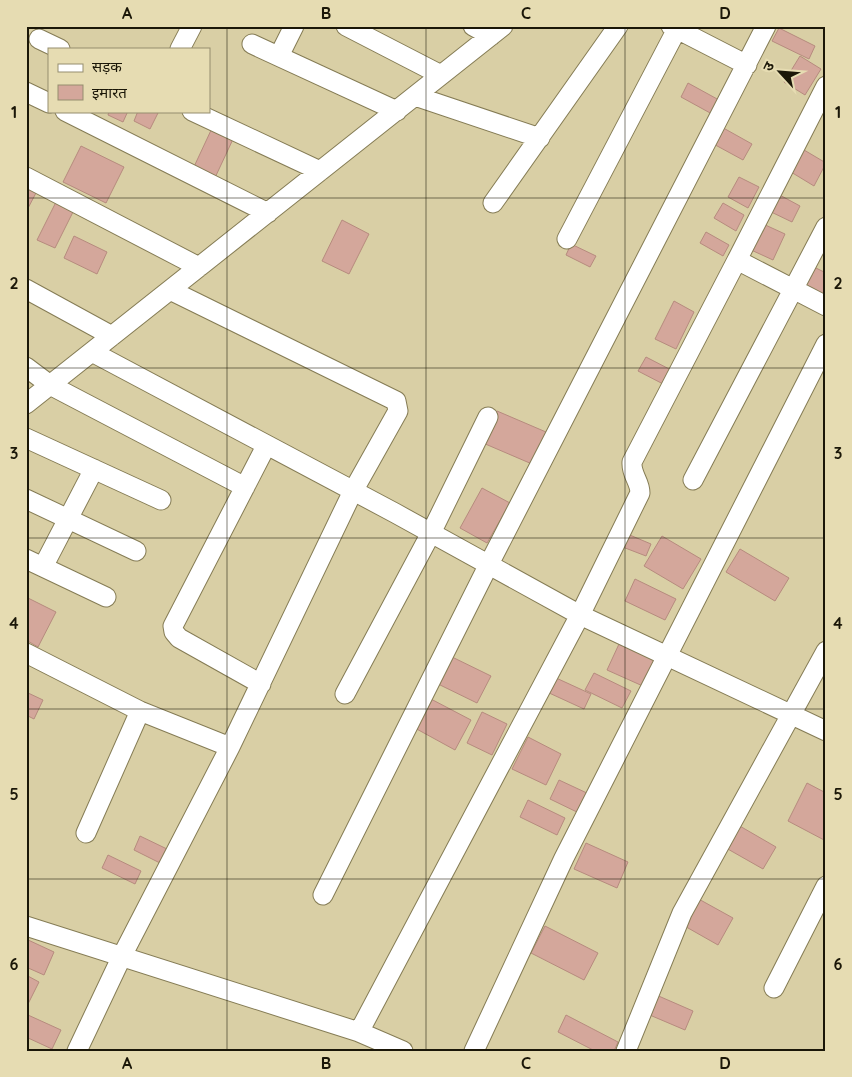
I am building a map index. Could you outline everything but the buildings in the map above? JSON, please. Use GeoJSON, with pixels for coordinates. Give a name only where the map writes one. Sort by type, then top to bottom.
{"type":"FeatureCollection","features":[{"type":"Feature","properties":{"kind":"street"},"geometry":{"type":"LineString","coordinates":[[181,48],[192,26]]}},
{"type":"Feature","properties":{"kind":"street"},"geometry":{"type":"LineString","coordinates":[[279,56],[294,26]]}},
{"type":"Feature","properties":{"kind":"street"},"geometry":{"type":"LineString","coordinates":[[346,26],[441,75]]}},
{"type":"Feature","properties":{"kind":"street"},"geometry":{"type":"LineString","coordinates":[[473,26],[497,31]]}},
{"type":"Feature","properties":{"kind":"street"},"geometry":{"type":"LineString","coordinates":[[493,203],[618,26]]}},
{"type":"Feature","properties":{"kind":"street"},"geometry":{"type":"LineString","coordinates":[[323,895],[488,566],[766,26]]}},
{"type":"Feature","properties":{"kind":"street"},"geometry":{"type":"LineString","coordinates":[[567,239],[674,28],[747,64]]}},
{"type":"Feature","properties":{"kind":"street"},"geometry":{"type":"LineString","coordinates":[[26,404],[497,31]]}},
{"type":"Feature","properties":{"kind":"street"},"geometry":{"type":"LineString","coordinates":[[39,39],[58,48]]}},
{"type":"Feature","properties":{"kind":"street"},"geometry":{"type":"LineString","coordinates":[[252,44],[397,111]]}},
{"type":"Feature","properties":{"kind":"street"},"geometry":{"type":"LineString","coordinates":[[360,1032],[580,615],[640,493],[640,484],[631,470],[632,462],[738,260],[826,86]]}},
{"type":"Feature","properties":{"kind":"street"},"geometry":{"type":"LineString","coordinates":[[26,92],[48,103]]}},
{"type":"Feature","properties":{"kind":"street"},"geometry":{"type":"LineString","coordinates":[[415,96],[540,138]]}},
{"type":"Feature","properties":{"kind":"street"},"geometry":{"type":"LineString","coordinates":[[67,112],[268,213]]}},
{"type":"Feature","properties":{"kind":"street"},"geometry":{"type":"LineString","coordinates":[[194,112],[320,171]]}},
{"type":"Feature","properties":{"kind":"street"},"geometry":{"type":"LineString","coordinates":[[26,177],[199,267]]}},
{"type":"Feature","properties":{"kind":"street"},"geometry":{"type":"LineString","coordinates":[[693,480],[826,227]]}},
{"type":"Feature","properties":{"kind":"street"},"geometry":{"type":"LineString","coordinates":[[738,260],[826,306]]}},
{"type":"Feature","properties":{"kind":"street"},"geometry":{"type":"LineString","coordinates":[[26,289],[112,336]]}},
{"type":"Feature","properties":{"kind":"street"},"geometry":{"type":"LineString","coordinates":[[77,1051],[122,956],[261,684],[352,492],[398,411],[396,401],[170,290]]}},
{"type":"Feature","properties":{"kind":"street"},"geometry":{"type":"LineString","coordinates":[[474,1051],[564,858],[826,344]]}},
{"type":"Feature","properties":{"kind":"street"},"geometry":{"type":"LineString","coordinates":[[92,352],[580,615],[826,731]]}},
{"type":"Feature","properties":{"kind":"street"},"geometry":{"type":"LineString","coordinates":[[26,367],[50,385],[245,487]]}},
{"type":"Feature","properties":{"kind":"street"},"geometry":{"type":"LineString","coordinates":[[345,694],[431,533],[488,417]]}},
{"type":"Feature","properties":{"kind":"street"},"geometry":{"type":"LineString","coordinates":[[26,438],[161,500]]}},
{"type":"Feature","properties":{"kind":"street"},"geometry":{"type":"LineString","coordinates":[[261,684],[179,638],[174,632],[173,626],[266,446]]}},
{"type":"Feature","properties":{"kind":"street"},"geometry":{"type":"LineString","coordinates":[[43,567],[94,469]]}},
{"type":"Feature","properties":{"kind":"street"},"geometry":{"type":"LineString","coordinates":[[26,499],[136,551]]}},
{"type":"Feature","properties":{"kind":"street"},"geometry":{"type":"LineString","coordinates":[[26,559],[106,597]]}},
{"type":"Feature","properties":{"kind":"street"},"geometry":{"type":"LineString","coordinates":[[626,1051],[682,913],[826,651]]}},
{"type":"Feature","properties":{"kind":"street"},"geometry":{"type":"LineString","coordinates":[[26,653],[140,711],[230,747]]}},
{"type":"Feature","properties":{"kind":"street"},"geometry":{"type":"LineString","coordinates":[[86,832],[140,711]]}},
{"type":"Feature","properties":{"kind":"street"},"geometry":{"type":"LineString","coordinates":[[774,988],[826,886]]}},
{"type":"Feature","properties":{"kind":"street"},"geometry":{"type":"LineString","coordinates":[[26,926],[360,1032],[403,1051]]}}]}
